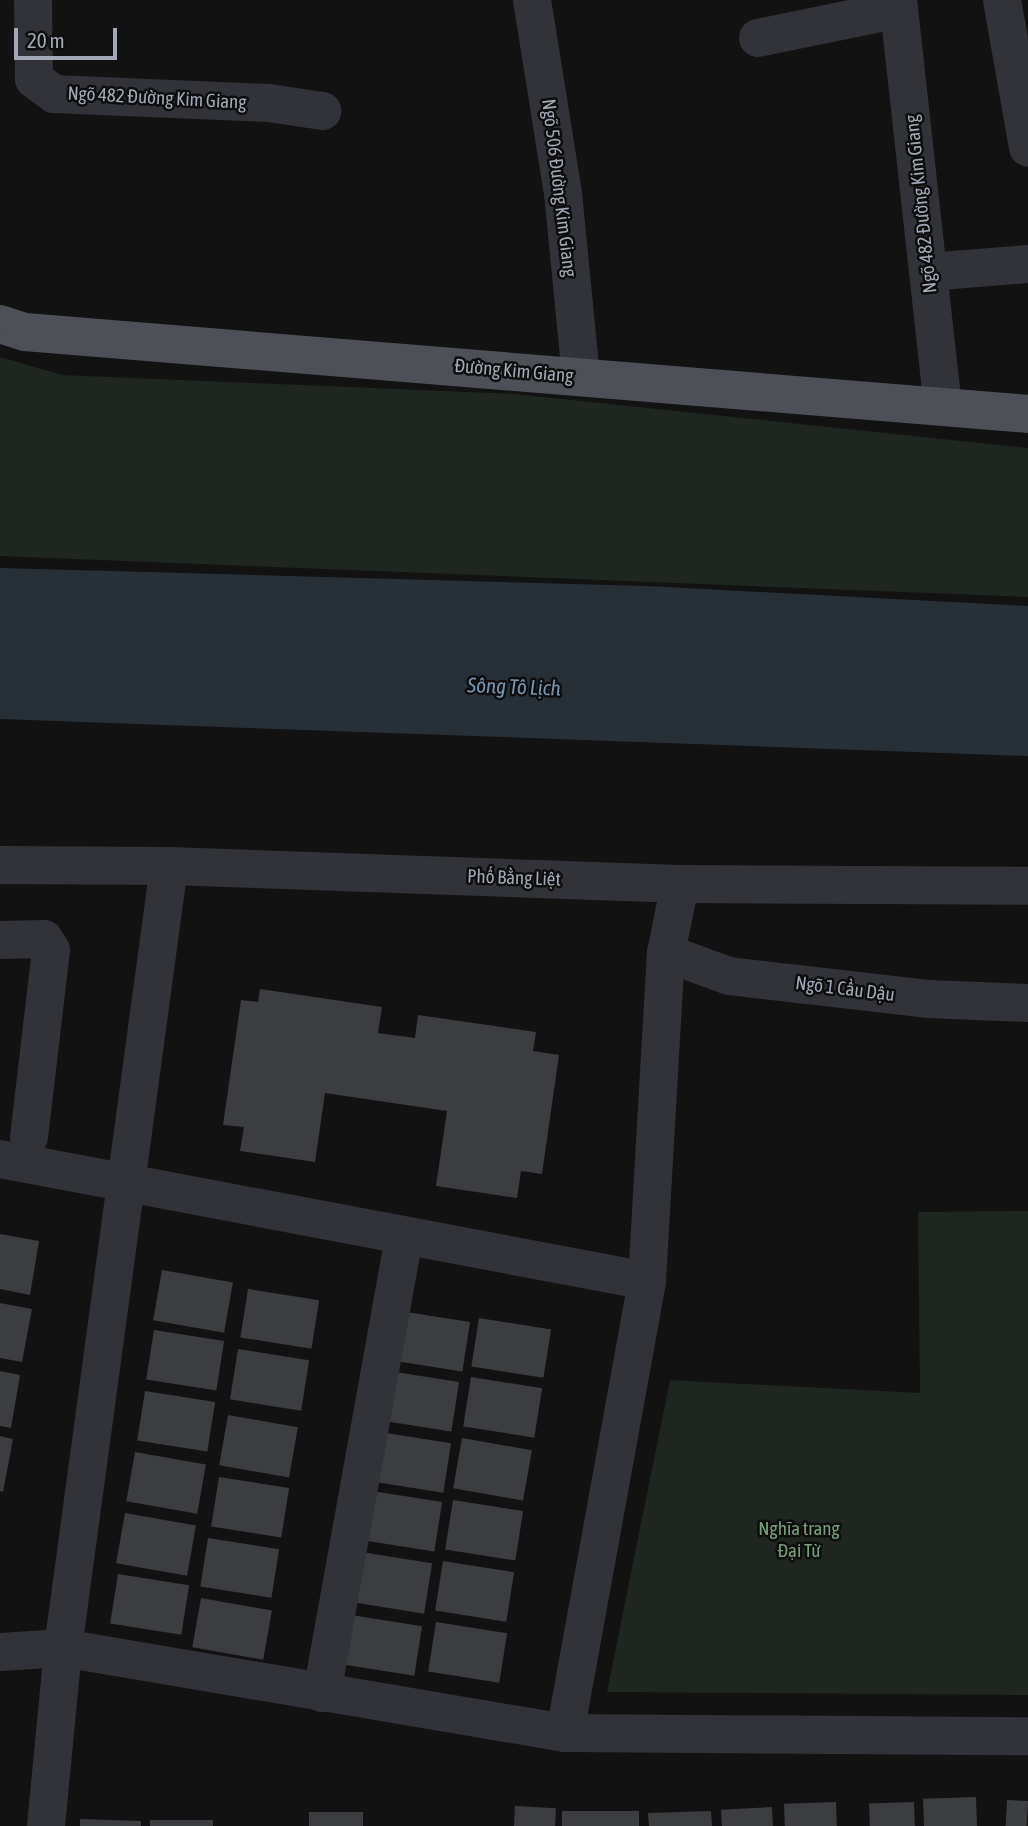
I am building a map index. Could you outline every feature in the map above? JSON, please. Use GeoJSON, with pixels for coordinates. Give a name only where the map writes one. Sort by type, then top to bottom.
{"type":"FeatureCollection","features":[{"type":"Feature","properties":{"kind":"main road","name":"Đường Kim Giang"},"geometry":{"type":"LineString","coordinates":[[0,324],[25,332],[1028,414]]}},
{"type":"Feature","properties":{"kind":"street","name":"Ngõ 482 Đường Kim Giang"},"geometry":{"type":"LineString","coordinates":[[33,0],[34,79],[54,94],[269,103],[322,111]]}},
{"type":"Feature","properties":{"kind":"street","name":"Ngõ 506 Đường Kim Giang"},"geometry":{"type":"LineString","coordinates":[[532,0],[563,193],[581,376]]}},
{"type":"Feature","properties":{"kind":"street","name":"Ngõ 482 Đường Kim Giang"},"geometry":{"type":"LineString","coordinates":[[898,5],[943,407]]}},
{"type":"Feature","properties":{"kind":"street"},"geometry":{"type":"LineString","coordinates":[[758,38],[898,5]]}},
{"type":"Feature","properties":{"kind":"street"},"geometry":{"type":"LineString","coordinates":[[1011,5],[1028,148]]}},
{"type":"Feature","properties":{"kind":"street"},"geometry":{"type":"LineString","coordinates":[[928,272],[1028,264]]}},
{"type":"Feature","properties":{"kind":"street","name":"Phố Bằng Liệt"},"geometry":{"type":"LineString","coordinates":[[0,865],[169,866],[680,884],[1028,886]]}},
{"type":"Feature","properties":{"kind":"street"},"geometry":{"type":"LineString","coordinates":[[46,1826],[63,1648],[169,866]]}},
{"type":"Feature","properties":{"kind":"street"},"geometry":{"type":"LineString","coordinates":[[565,1733],[647,1281],[666,953],[680,884]]}},
{"type":"Feature","properties":{"kind":"street"},"geometry":{"type":"LineString","coordinates":[[0,940],[44,939],[51,950],[14,1148],[125,1185],[647,1281]]}},
{"type":"Feature","properties":{"kind":"street","name":"Ngõ 1 Cầu Dậu"},"geometry":{"type":"LineString","coordinates":[[666,953],[729,976],[928,999],[1028,1003]]}},
{"type":"Feature","properties":{"kind":"street"},"geometry":{"type":"LineString","coordinates":[[322,1693],[404,1237]]}},
{"type":"Feature","properties":{"kind":"street"},"geometry":{"type":"LineString","coordinates":[[0,1652],[63,1648],[565,1733],[1028,1736]]}},
{"type":"Feature","properties":{"kind":"green space"},"geometry":{"type":"Polygon","coordinates":[[[0,357],[62,375],[514,394],[1028,448],[1028,597],[0,556],[0,357]]]}},
{"type":"Feature","properties":{"kind":"green space","name":"Nghĩa trang Đại Từ"},"geometry":{"type":"Polygon","coordinates":[[[1028,1211],[1028,1695],[607,1692],[670,1380],[920,1393],[918,1212],[1028,1211]]]}},
{"type":"Feature","properties":{"kind":"water","name":"Sông Tô Lịch"},"geometry":{"type":"Polygon","coordinates":[[[0,568],[647,586],[1028,606],[1028,756],[0,719],[0,568]]]}},
{"type":"Feature","properties":{"kind":"building"},"geometry":{"type":"Polygon","coordinates":[[[260,989],[382,1007],[378,1033],[415,1038],[418,1015],[536,1032],[533,1051],[559,1055],[542,1174],[521,1171],[517,1198],[436,1186],[447,1111],[325,1093],[315,1162],[240,1151],[244,1127],[223,1125],[241,1000],[258,1002],[260,989]]]}},
{"type":"Feature","properties":{"kind":"building"},"geometry":{"type":"Polygon","coordinates":[[[0,1234],[39,1241],[30,1295],[0,1289],[0,1234]]]}},
{"type":"Feature","properties":{"kind":"building"},"geometry":{"type":"Polygon","coordinates":[[[162,1270],[233,1283],[224,1333],[153,1320],[162,1270]]]}},
{"type":"Feature","properties":{"kind":"building"},"geometry":{"type":"Polygon","coordinates":[[[248,1289],[319,1300],[311,1349],[240,1337],[248,1289]]]}},
{"type":"Feature","properties":{"kind":"building"},"geometry":{"type":"Polygon","coordinates":[[[0,1303],[32,1309],[22,1362],[0,1358],[0,1303]]]}},
{"type":"Feature","properties":{"kind":"building"},"geometry":{"type":"Polygon","coordinates":[[[400,1311],[470,1322],[462,1371],[392,1360],[400,1311]]]}},
{"type":"Feature","properties":{"kind":"building"},"geometry":{"type":"Polygon","coordinates":[[[479,1318],[551,1329],[543,1378],[471,1366],[479,1318]]]}},
{"type":"Feature","properties":{"kind":"building"},"geometry":{"type":"Polygon","coordinates":[[[154,1330],[224,1341],[216,1390],[146,1379],[154,1330]]]}},
{"type":"Feature","properties":{"kind":"building"},"geometry":{"type":"Polygon","coordinates":[[[238,1349],[309,1360],[301,1411],[230,1399],[238,1349]]]}},
{"type":"Feature","properties":{"kind":"building"},"geometry":{"type":"Polygon","coordinates":[[[0,1371],[20,1375],[11,1428],[0,1426],[0,1371]]]}},
{"type":"Feature","properties":{"kind":"building"},"geometry":{"type":"Polygon","coordinates":[[[389,1371],[459,1382],[451,1431],[381,1420],[389,1371]]]}},
{"type":"Feature","properties":{"kind":"building"},"geometry":{"type":"Polygon","coordinates":[[[471,1377],[542,1388],[534,1438],[463,1426],[471,1377]]]}},
{"type":"Feature","properties":{"kind":"building"},"geometry":{"type":"Polygon","coordinates":[[[145,1391],[215,1402],[207,1451],[137,1440],[145,1391]]]}},
{"type":"Feature","properties":{"kind":"building"},"geometry":{"type":"Polygon","coordinates":[[[228,1415],[298,1427],[289,1478],[219,1465],[228,1415]]]}},
{"type":"Feature","properties":{"kind":"building"},"geometry":{"type":"Polygon","coordinates":[[[380,1432],[451,1443],[443,1493],[372,1481],[380,1432]]]}},
{"type":"Feature","properties":{"kind":"building"},"geometry":{"type":"Polygon","coordinates":[[[0,1436],[13,1439],[3,1492],[0,1491],[0,1436]]]}},
{"type":"Feature","properties":{"kind":"building"},"geometry":{"type":"Polygon","coordinates":[[[462,1438],[532,1450],[523,1501],[453,1488],[462,1438]]]}},
{"type":"Feature","properties":{"kind":"building"},"geometry":{"type":"Polygon","coordinates":[[[135,1452],[206,1465],[197,1514],[126,1501],[135,1452]]]}},
{"type":"Feature","properties":{"kind":"building"},"geometry":{"type":"Polygon","coordinates":[[[219,1477],[289,1488],[281,1537],[211,1526],[219,1477]]]}},
{"type":"Feature","properties":{"kind":"building"},"geometry":{"type":"Polygon","coordinates":[[[372,1491],[442,1502],[434,1551],[364,1540],[372,1491]]]}},
{"type":"Feature","properties":{"kind":"building"},"geometry":{"type":"Polygon","coordinates":[[[453,1500],[523,1511],[515,1560],[445,1549],[453,1500]]]}},
{"type":"Feature","properties":{"kind":"building"},"geometry":{"type":"Polygon","coordinates":[[[125,1513],[196,1526],[187,1576],[116,1563],[125,1513]]]}},
{"type":"Feature","properties":{"kind":"building"},"geometry":{"type":"Polygon","coordinates":[[[208,1538],[279,1549],[271,1598],[200,1586],[208,1538]]]}},
{"type":"Feature","properties":{"kind":"building"},"geometry":{"type":"Polygon","coordinates":[[[361,1552],[432,1563],[424,1614],[353,1602],[361,1552]]]}},
{"type":"Feature","properties":{"kind":"building"},"geometry":{"type":"Polygon","coordinates":[[[443,1561],[514,1572],[506,1622],[435,1610],[443,1561]]]}},
{"type":"Feature","properties":{"kind":"building"},"geometry":{"type":"Polygon","coordinates":[[[118,1574],[189,1585],[181,1635],[110,1623],[118,1574]]]}},
{"type":"Feature","properties":{"kind":"building"},"geometry":{"type":"Polygon","coordinates":[[[201,1598],[272,1611],[263,1660],[192,1647],[201,1598]]]}},
{"type":"Feature","properties":{"kind":"building"},"geometry":{"type":"Polygon","coordinates":[[[351,1615],[422,1626],[414,1676],[343,1664],[351,1615]]]}},
{"type":"Feature","properties":{"kind":"building"},"geometry":{"type":"Polygon","coordinates":[[[436,1622],[507,1633],[499,1683],[428,1671],[436,1622]]]}},
{"type":"Feature","properties":{"kind":"building"},"geometry":{"type":"Polygon","coordinates":[[[976,1797],[977,1826],[924,1826],[923,1799],[976,1797]]]}},
{"type":"Feature","properties":{"kind":"building"},"geometry":{"type":"Polygon","coordinates":[[[1007,1800],[1028,1801],[1027,1826],[1006,1826],[1007,1800]]]}},
{"type":"Feature","properties":{"kind":"building"},"geometry":{"type":"Polygon","coordinates":[[[836,1802],[837,1826],[785,1826],[784,1804],[836,1802]]]}},
{"type":"Feature","properties":{"kind":"building"},"geometry":{"type":"Polygon","coordinates":[[[914,1802],[915,1826],[870,1826],[869,1804],[914,1802]]]}},
{"type":"Feature","properties":{"kind":"building"},"geometry":{"type":"Polygon","coordinates":[[[515,1806],[556,1808],[555,1826],[514,1826],[515,1806]]]}},
{"type":"Feature","properties":{"kind":"building"},"geometry":{"type":"Polygon","coordinates":[[[772,1807],[773,1826],[722,1826],[721,1810],[772,1807]]]}},
{"type":"Feature","properties":{"kind":"building"},"geometry":{"type":"Polygon","coordinates":[[[562,1811],[639,1811],[639,1826],[562,1826],[562,1811]]]}},
{"type":"Feature","properties":{"kind":"building"},"geometry":{"type":"Polygon","coordinates":[[[711,1811],[712,1826],[649,1826],[648,1813],[711,1811]]]}},
{"type":"Feature","properties":{"kind":"building"},"geometry":{"type":"Polygon","coordinates":[[[309,1812],[363,1812],[363,1826],[309,1826],[309,1812]]]}},
{"type":"Feature","properties":{"kind":"building"},"geometry":{"type":"Polygon","coordinates":[[[80,1819],[141,1821],[141,1826],[80,1826],[80,1819]]]}},
{"type":"Feature","properties":{"kind":"building"},"geometry":{"type":"Polygon","coordinates":[[[150,1820],[213,1820],[213,1826],[150,1826],[150,1820]]]}}]}
